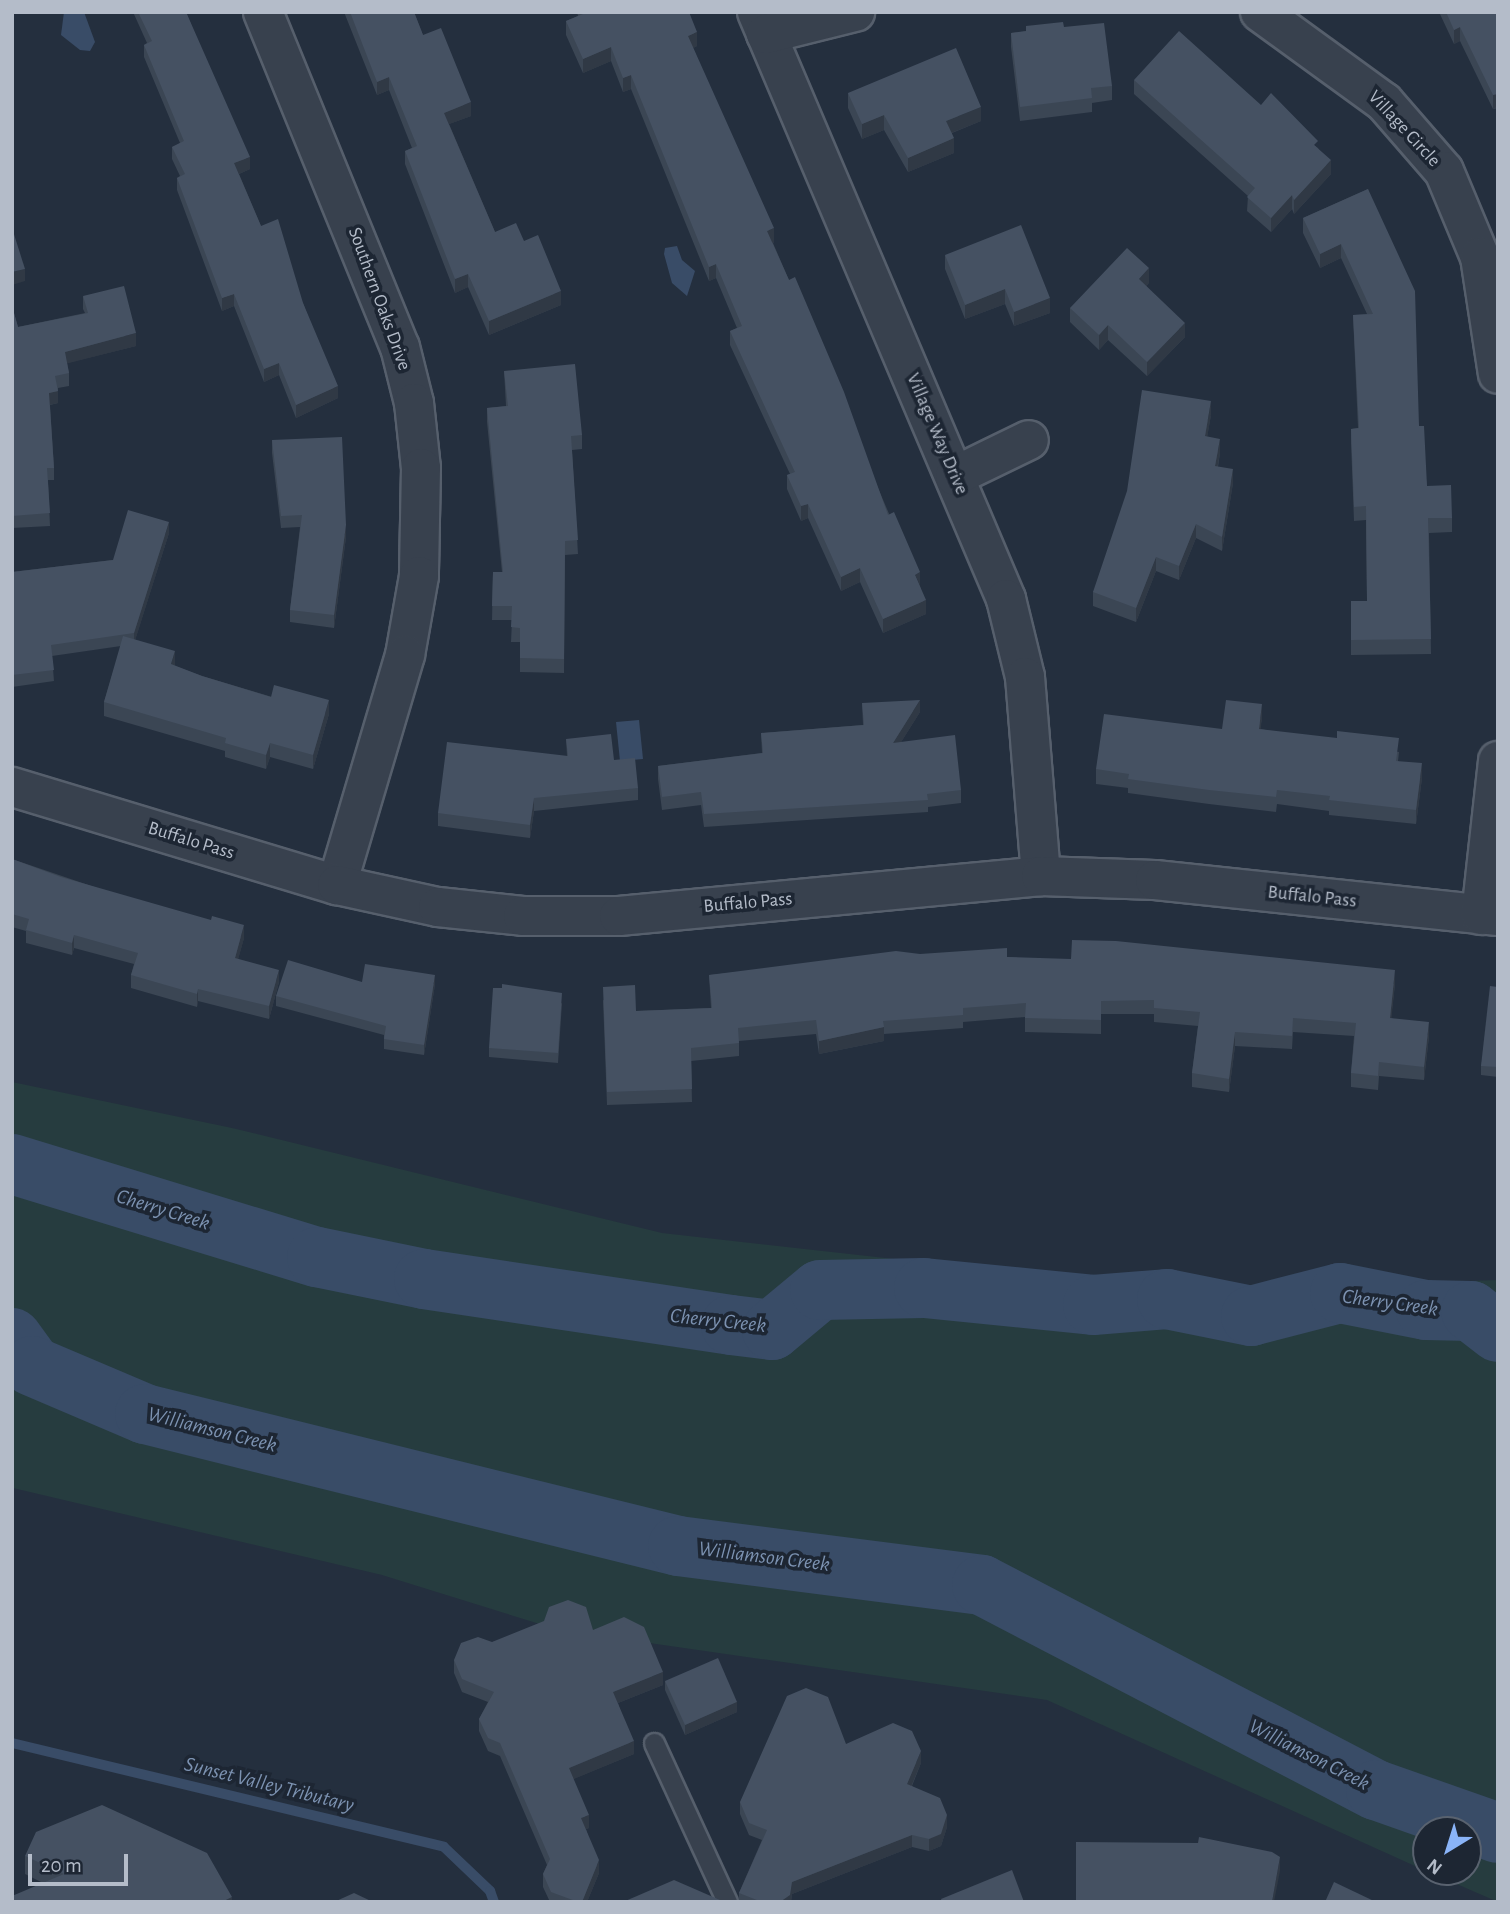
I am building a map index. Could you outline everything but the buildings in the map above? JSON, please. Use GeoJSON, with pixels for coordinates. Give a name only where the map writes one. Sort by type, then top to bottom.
{"type":"FeatureCollection","features":[{"type":"Feature","properties":{"kind":"street","name":"Southern Oaks Drive"},"geometry":{"type":"LineString","coordinates":[[263,12],[400,347],[414,403],[421,468],[419,576],[405,655],[337,885]]}},
{"type":"Feature","properties":{"kind":"street"},"geometry":{"type":"LineString","coordinates":[[762,23],[855,12]]}},
{"type":"Feature","properties":{"kind":"street","name":"Village Circle"},"geometry":{"type":"LineString","coordinates":[[1276,17],[1384,102],[1444,171],[1480,257],[1498,374]]}},
{"type":"Feature","properties":{"kind":"street","name":"Village Way Drive"},"geometry":{"type":"LineString","coordinates":[[762,23],[955,476],[1019,643],[1041,876]]}},
{"type":"Feature","properties":{"kind":"street"},"geometry":{"type":"LineString","coordinates":[[955,476],[1029,440]]}},
{"type":"Feature","properties":{"kind":"street"},"geometry":{"type":"LineString","coordinates":[[1490,916],[1498,761]]}},
{"type":"Feature","properties":{"kind":"street","name":"Buffalo Pass"},"geometry":{"type":"LineString","coordinates":[[12,788],[337,885],[450,909],[523,916],[620,916],[1041,876],[1155,880],[1490,916]]}},
{"type":"Feature","properties":{"kind":"lane"},"geometry":{"type":"LineString","coordinates":[[654,1743],[727,1902]]}},
{"type":"Feature","properties":{"kind":"green space"},"geometry":{"type":"Polygon","coordinates":[[[12,1082],[232,1128],[662,1233],[1181,1291],[1498,1280],[1498,1902],[1461,1886],[1482,1886],[1482,1816],[1412,1816],[1412,1865],[1047,1700],[559,1630],[382,1575],[13,1488],[12,1082]]]}},
{"type":"Feature","properties":{"kind":"water"},"geometry":{"type":"Polygon","coordinates":[[[64,12],[84,12],[95,42],[90,51],[80,50],[61,35],[64,12]]]}},
{"type":"Feature","properties":{"kind":"water"},"geometry":{"type":"Polygon","coordinates":[[[677,246],[682,260],[695,271],[687,296],[672,283],[664,254],[665,248],[677,246]]]}},
{"type":"Feature","properties":{"kind":"water"},"geometry":{"type":"Polygon","coordinates":[[[639,720],[643,759],[620,761],[616,722],[639,720]]]}},
{"type":"Feature","properties":{"kind":"waterway","name":"Cherry Creek"},"geometry":{"type":"LineString","coordinates":[[12,1164],[317,1257],[424,1279],[772,1330],[820,1290],[924,1288],[1093,1305],[1167,1299],[1251,1316],[1340,1293],[1426,1310],[1471,1311],[1498,1332]]}},
{"type":"Feature","properties":{"kind":"waterway","name":"Williamson Creek"},"geometry":{"type":"LineString","coordinates":[[12,1338],[32,1366],[145,1414],[678,1546],[982,1585],[1376,1790],[1498,1833]]}},
{"type":"Feature","properties":{"kind":"waterway","name":"Sunset Valley Tributary"},"geometry":{"type":"LineString","coordinates":[[12,1743],[444,1847],[490,1891],[494,1902]]}}]}
